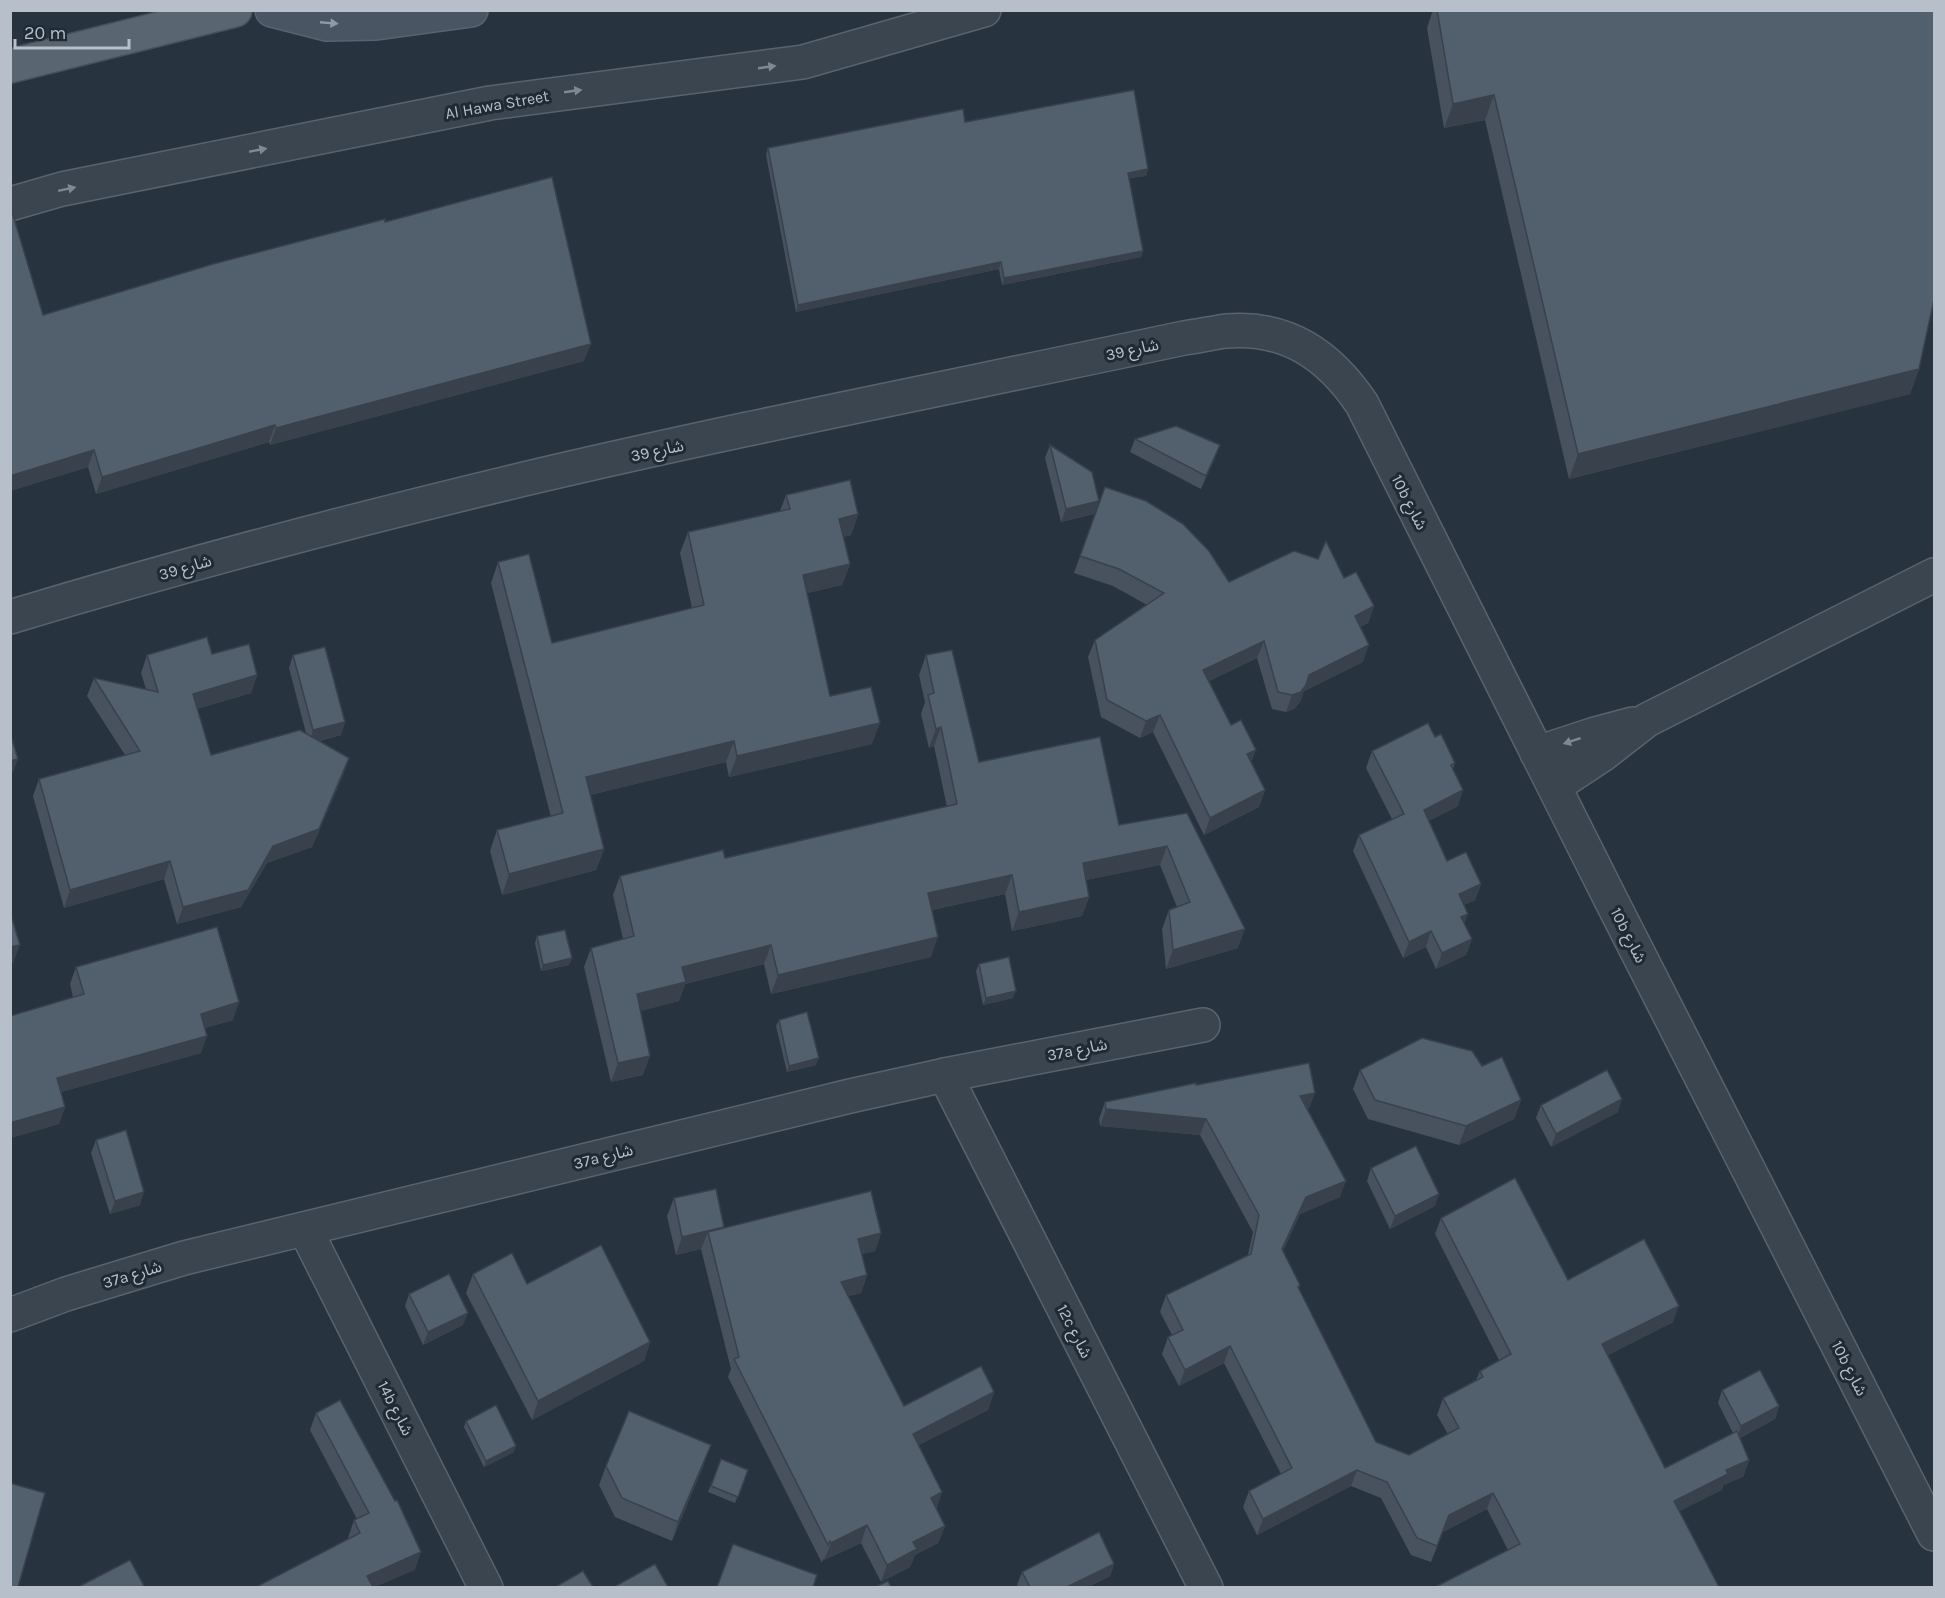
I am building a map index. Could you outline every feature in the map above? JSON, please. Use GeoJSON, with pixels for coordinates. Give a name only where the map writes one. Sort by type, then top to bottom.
{"type":"FeatureCollection","features":[{"type":"Feature","properties":{"kind":"main road"},"geometry":{"type":"LineString","coordinates":[[10,66],[235,10]]}},
{"type":"Feature","properties":{"kind":"main road"},"geometry":{"type":"LineString","coordinates":[[272,10],[327,24],[376,23],[471,10]]}},
{"type":"Feature","properties":{"kind":"street","name":"Al Hawa Street"},"geometry":{"type":"LineString","coordinates":[[10,204],[62,189],[490,103],[803,62],[984,10]]}},
{"type":"Feature","properties":{"kind":"street","name":"شارع 39"},"geometry":{"type":"LineString","coordinates":[[10,617],[232,553],[522,480],[1138,348],[1226,331],[1273,335],[1309,348]]}},
{"type":"Feature","properties":{"kind":"street","name":"10b شارع"},"geometry":{"type":"LineString","coordinates":[[1309,348],[1348,382],[1362,404],[1610,898],[1935,1534]]}},
{"type":"Feature","properties":{"kind":"street"},"geometry":{"type":"LineString","coordinates":[[1555,786],[1602,755],[1647,720],[1935,575]]}},
{"type":"Feature","properties":{"kind":"street"},"geometry":{"type":"LineString","coordinates":[[1538,753],[1647,720]]}},
{"type":"Feature","properties":{"kind":"street","name":"37a شارع"},"geometry":{"type":"LineString","coordinates":[[10,1315],[66,1294],[184,1258],[850,1096],[945,1075],[1203,1025]]}},
{"type":"Feature","properties":{"kind":"street","name":"12c شارع"},"geometry":{"type":"LineString","coordinates":[[945,1075],[1206,1587]]}},
{"type":"Feature","properties":{"kind":"street","name":"14b شارع"},"geometry":{"type":"LineString","coordinates":[[305,1229],[486,1587]]}},
{"type":"Feature","properties":{"kind":"building"},"geometry":{"type":"Polygon","coordinates":[[[1437,10],[1935,10],[1935,295],[1919,369],[1578,454],[1494,95],[1453,104],[1437,10]]]}},
{"type":"Feature","properties":{"kind":"building"},"geometry":{"type":"Polygon","coordinates":[[[1134,90],[1148,169],[1128,173],[1143,251],[1004,278],[1001,262],[798,305],[768,148],[963,109],[965,122],[1134,90]]]}},
{"type":"Feature","properties":{"kind":"building"},"geometry":{"type":"Polygon","coordinates":[[[552,177],[591,344],[276,428],[275,425],[102,477],[94,450],[10,476],[10,216],[13,215],[43,315],[213,264],[385,219],[385,222],[552,177]]]}},
{"type":"Feature","properties":{"kind":"building"},"geometry":{"type":"Polygon","coordinates":[[[1176,426],[1220,445],[1206,476],[1135,439],[1176,426]]]}},
{"type":"Feature","properties":{"kind":"building"},"geometry":{"type":"Polygon","coordinates":[[[1050,445],[1092,472],[1099,501],[1066,509],[1050,445]]]}},
{"type":"Feature","properties":{"kind":"building"},"geometry":{"type":"Polygon","coordinates":[[[850,480],[858,514],[839,519],[850,564],[803,575],[830,696],[871,687],[880,723],[737,756],[734,741],[586,777],[604,849],[509,874],[497,830],[563,813],[498,562],[529,554],[552,643],[704,605],[688,532],[790,509],[786,495],[850,480]]]}},
{"type":"Feature","properties":{"kind":"building"},"geometry":{"type":"Polygon","coordinates":[[[1105,487],[1146,501],[1183,524],[1209,551],[1229,582],[1294,551],[1318,559],[1326,541],[1344,578],[1356,572],[1374,606],[1355,616],[1369,645],[1309,675],[1301,692],[1292,695],[1278,692],[1264,641],[1203,670],[1231,725],[1241,720],[1256,750],[1247,754],[1265,790],[1210,818],[1160,715],[1146,721],[1107,700],[1095,640],[1164,593],[1119,569],[1080,556],[1105,487]]]}},
{"type":"Feature","properties":{"kind":"building"},"geometry":{"type":"Polygon","coordinates":[[[207,637],[212,654],[249,644],[257,675],[193,694],[211,755],[300,730],[349,758],[319,829],[273,846],[248,890],[183,907],[170,861],[70,890],[39,779],[140,751],[94,678],[158,692],[147,655],[207,637]]]}},
{"type":"Feature","properties":{"kind":"building"},"geometry":{"type":"Polygon","coordinates":[[[325,647],[345,722],[313,730],[293,655],[325,647]]]}},
{"type":"Feature","properties":{"kind":"building"},"geometry":{"type":"Polygon","coordinates":[[[952,650],[979,762],[1100,737],[1119,825],[1187,813],[1245,929],[1173,950],[1169,910],[1190,902],[1167,846],[1083,863],[1089,897],[1019,912],[1012,875],[928,893],[938,937],[778,975],[771,945],[682,967],[686,982],[637,994],[650,1056],[618,1063],[591,948],[634,936],[620,876],[723,850],[725,858],[957,804],[941,727],[936,729],[928,695],[934,693],[926,655],[952,650]]]}},
{"type":"Feature","properties":{"kind":"building"},"geometry":{"type":"Polygon","coordinates":[[[1428,723],[1435,737],[1441,734],[1455,763],[1451,765],[1463,790],[1424,810],[1447,861],[1466,852],[1481,884],[1459,894],[1468,914],[1461,917],[1472,939],[1442,953],[1431,931],[1409,942],[1359,835],[1404,814],[1372,751],[1428,723]]]}},
{"type":"Feature","properties":{"kind":"building"},"geometry":{"type":"Polygon","coordinates":[[[10,733],[18,759],[10,761],[10,733]]]}},
{"type":"Feature","properties":{"kind":"building"},"geometry":{"type":"Polygon","coordinates":[[[10,912],[20,945],[10,947],[10,912]]]}},
{"type":"Feature","properties":{"kind":"building"},"geometry":{"type":"Polygon","coordinates":[[[217,927],[239,1002],[201,1014],[207,1036],[57,1078],[65,1107],[10,1123],[10,1016],[84,994],[76,967],[217,927]]]}},
{"type":"Feature","properties":{"kind":"building"},"geometry":{"type":"Polygon","coordinates":[[[565,930],[572,958],[543,965],[537,936],[565,930]]]}},
{"type":"Feature","properties":{"kind":"building"},"geometry":{"type":"Polygon","coordinates":[[[1009,957],[1016,991],[986,998],[979,964],[1009,957]]]}},
{"type":"Feature","properties":{"kind":"building"},"geometry":{"type":"Polygon","coordinates":[[[807,1012],[819,1058],[789,1066],[779,1020],[807,1012]]]}},
{"type":"Feature","properties":{"kind":"building"},"geometry":{"type":"Polygon","coordinates":[[[1422,1038],[1472,1051],[1482,1066],[1502,1057],[1521,1100],[1466,1126],[1375,1100],[1360,1070],[1422,1038]]]}},
{"type":"Feature","properties":{"kind":"building"},"geometry":{"type":"Polygon","coordinates":[[[1309,1063],[1315,1093],[1300,1096],[1346,1181],[1306,1197],[1282,1249],[1300,1285],[1298,1287],[1376,1442],[1409,1455],[1459,1428],[1443,1398],[1483,1377],[1480,1371],[1511,1354],[1441,1218],[1515,1178],[1568,1280],[1644,1239],[1679,1306],[1602,1344],[1665,1468],[1737,1431],[1749,1460],[1726,1470],[1728,1474],[1674,1501],[1719,1587],[1435,1587],[1520,1544],[1493,1493],[1449,1515],[1437,1546],[1417,1538],[1387,1482],[1357,1470],[1263,1519],[1249,1491],[1292,1468],[1230,1346],[1185,1370],[1168,1337],[1183,1330],[1166,1295],[1251,1254],[1259,1215],[1206,1119],[1106,1109],[1105,1102],[1309,1063]]]}},
{"type":"Feature","properties":{"kind":"building"},"geometry":{"type":"Polygon","coordinates":[[[1607,1070],[1622,1099],[1556,1134],[1541,1105],[1607,1070]]]}},
{"type":"Feature","properties":{"kind":"building"},"geometry":{"type":"Polygon","coordinates":[[[126,1130],[144,1192],[115,1201],[96,1140],[126,1130]]]}},
{"type":"Feature","properties":{"kind":"building"},"geometry":{"type":"Polygon","coordinates":[[[1416,1146],[1439,1194],[1395,1216],[1371,1168],[1416,1146]]]}},
{"type":"Feature","properties":{"kind":"building"},"geometry":{"type":"Polygon","coordinates":[[[716,1189],[724,1227],[682,1237],[674,1198],[716,1189]]]}},
{"type":"Feature","properties":{"kind":"building"},"geometry":{"type":"Polygon","coordinates":[[[871,1191],[881,1233],[858,1239],[867,1275],[841,1282],[904,1406],[981,1366],[994,1392],[913,1434],[942,1492],[931,1498],[945,1526],[913,1542],[917,1549],[887,1565],[867,1525],[831,1543],[830,1541],[828,1545],[734,1359],[739,1357],[708,1232],[871,1191]]]}},
{"type":"Feature","properties":{"kind":"building"},"geometry":{"type":"Polygon","coordinates":[[[601,1245],[650,1342],[538,1401],[473,1274],[512,1253],[527,1284],[601,1245]]]}},
{"type":"Feature","properties":{"kind":"building"},"geometry":{"type":"Polygon","coordinates":[[[449,1274],[468,1313],[428,1332],[409,1294],[449,1274]]]}},
{"type":"Feature","properties":{"kind":"building"},"geometry":{"type":"Polygon","coordinates":[[[1760,1370],[1779,1406],[1741,1426],[1722,1390],[1760,1370]]]}},
{"type":"Feature","properties":{"kind":"building"},"geometry":{"type":"Polygon","coordinates":[[[340,1400],[395,1501],[397,1500],[421,1552],[367,1576],[373,1587],[256,1587],[360,1533],[354,1520],[369,1513],[316,1413],[340,1400]]]}},
{"type":"Feature","properties":{"kind":"building"},"geometry":{"type":"Polygon","coordinates":[[[496,1405],[516,1446],[486,1461],[466,1421],[496,1405]]]}},
{"type":"Feature","properties":{"kind":"building"},"geometry":{"type":"Polygon","coordinates":[[[629,1411],[711,1445],[678,1522],[622,1498],[606,1466],[629,1411]]]}},
{"type":"Feature","properties":{"kind":"building"},"geometry":{"type":"Polygon","coordinates":[[[721,1459],[748,1470],[738,1497],[711,1486],[721,1459]]]}},
{"type":"Feature","properties":{"kind":"building"},"geometry":{"type":"Polygon","coordinates":[[[10,1483],[45,1493],[18,1587],[10,1587],[10,1483]]]}},
{"type":"Feature","properties":{"kind":"building"},"geometry":{"type":"Polygon","coordinates":[[[1099,1532],[1114,1564],[1067,1587],[1030,1587],[1022,1572],[1099,1532]]]}},
{"type":"Feature","properties":{"kind":"building"},"geometry":{"type":"Polygon","coordinates":[[[733,1544],[817,1575],[813,1587],[717,1587],[733,1544]]]}},
{"type":"Feature","properties":{"kind":"building"},"geometry":{"type":"Polygon","coordinates":[[[130,1560],[144,1586],[78,1587],[130,1560]]]}},
{"type":"Feature","properties":{"kind":"building"},"geometry":{"type":"Polygon","coordinates":[[[655,1564],[668,1587],[614,1587],[655,1564]]]}},
{"type":"Feature","properties":{"kind":"building"},"geometry":{"type":"Polygon","coordinates":[[[583,1571],[593,1587],[557,1587],[557,1586],[583,1571]]]}},
{"type":"Feature","properties":{"kind":"building"},"geometry":{"type":"Polygon","coordinates":[[[888,1581],[891,1587],[875,1587],[888,1581]]]}}]}
